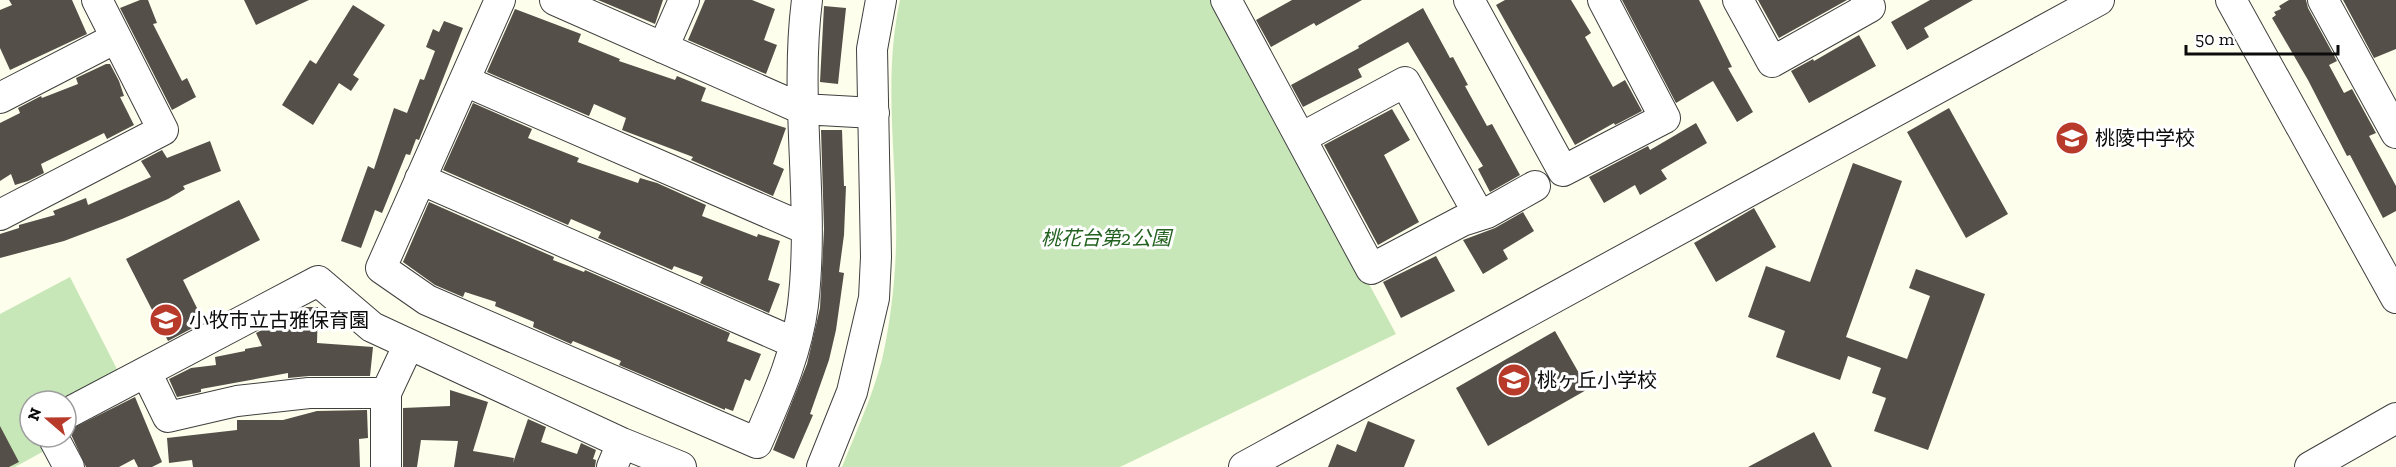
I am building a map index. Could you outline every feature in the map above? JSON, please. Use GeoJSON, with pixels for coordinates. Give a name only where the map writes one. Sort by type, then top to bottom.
{"type":"FeatureCollection","features":[{"type":"Feature","properties":{"kind":"street"},"geometry":{"type":"LineString","coordinates":[[0,215],[163,130],[98,0]]}},
{"type":"Feature","properties":{"kind":"street"},"geometry":{"type":"LineString","coordinates":[[500,0],[381,268],[427,300],[757,443],[786,374],[803,307],[806,229],[802,37],[807,0]]}},
{"type":"Feature","properties":{"kind":"street"},"geometry":{"type":"LineString","coordinates":[[663,48],[684,0]]}},
{"type":"Feature","properties":{"kind":"street"},"geometry":{"type":"LineString","coordinates":[[822,467],[852,392],[874,298],[876,257],[872,49],[880,0]]}},
{"type":"Feature","properties":{"kind":"street"},"geometry":{"type":"LineString","coordinates":[[1226,0],[1371,269],[1535,186]]}},
{"type":"Feature","properties":{"kind":"street"},"geometry":{"type":"LineString","coordinates":[[1469,0],[1563,171],[1665,118],[1603,0]]}},
{"type":"Feature","properties":{"kind":"street"},"geometry":{"type":"LineString","coordinates":[[1738,0],[1772,62],[1870,7],[1866,0]]}},
{"type":"Feature","properties":{"kind":"street"},"geometry":{"type":"LineString","coordinates":[[1244,467],[2098,0]]}},
{"type":"Feature","properties":{"kind":"street"},"geometry":{"type":"LineString","coordinates":[[2232,0],[2396,298]]}},
{"type":"Feature","properties":{"kind":"street"},"geometry":{"type":"LineString","coordinates":[[2323,0],[2384,83],[2396,133]]}},
{"type":"Feature","properties":{"kind":"street"},"geometry":{"type":"LineString","coordinates":[[563,2],[802,109],[874,113]]}},
{"type":"Feature","properties":{"kind":"street"},"geometry":{"type":"LineString","coordinates":[[0,98],[117,38]]}},
{"type":"Feature","properties":{"kind":"street"},"geometry":{"type":"LineString","coordinates":[[465,81],[806,229]]}},
{"type":"Feature","properties":{"kind":"street"},"geometry":{"type":"LineString","coordinates":[[1301,138],[1405,82],[1479,215]]}},
{"type":"Feature","properties":{"kind":"street"},"geometry":{"type":"LineString","coordinates":[[420,179],[795,343]]}},
{"type":"Feature","properties":{"kind":"street"},"geometry":{"type":"LineString","coordinates":[[78,408],[318,281],[372,327],[617,455],[681,467]]}},
{"type":"Feature","properties":{"kind":"street"},"geometry":{"type":"LineString","coordinates":[[386,467],[386,393],[408,346]]}},
{"type":"Feature","properties":{"kind":"street"},"geometry":{"type":"LineString","coordinates":[[146,372],[168,417],[247,400],[309,393],[386,393]]}},
{"type":"Feature","properties":{"kind":"street"},"geometry":{"type":"LineString","coordinates":[[2310,467],[2396,418]]}},
{"type":"Feature","properties":{"kind":"street"},"geometry":{"type":"LineString","coordinates":[[59,449],[69,467]]}},
{"type":"Feature","properties":{"kind":"green space","name":"桃花台第2公園"},"geometry":{"type":"Polygon","coordinates":[[[900,0],[1216,0],[1396,334],[1120,467],[842,467],[878,374],[892,304],[896,215],[891,92],[895,31],[900,0]]]}},
{"type":"Feature","properties":{"kind":"green space"},"geometry":{"type":"Polygon","coordinates":[[[70,277],[120,375],[78,395],[78,389],[18,389],[18,449],[43,449],[44,451],[15,467],[0,467],[0,314],[70,277]]]}},
{"type":"Feature","properties":{"kind":"building"},"geometry":{"type":"Polygon","coordinates":[[[9,0],[72,0],[87,34],[10,70],[0,48],[0,10],[12,5],[9,0]]]}},
{"type":"Feature","properties":{"kind":"building"},"geometry":{"type":"Polygon","coordinates":[[[140,0],[148,0],[157,23],[153,24],[182,81],[187,78],[196,97],[172,110],[120,8],[140,0]]]}},
{"type":"Feature","properties":{"kind":"building"},"geometry":{"type":"Polygon","coordinates":[[[244,0],[309,0],[256,25],[244,0]]]}},
{"type":"Feature","properties":{"kind":"building"},"geometry":{"type":"Polygon","coordinates":[[[598,0],[663,0],[655,24],[598,0]]]}},
{"type":"Feature","properties":{"kind":"building"},"geometry":{"type":"Polygon","coordinates":[[[705,0],[752,0],[775,9],[764,40],[777,45],[766,74],[688,40],[705,0]]]}},
{"type":"Feature","properties":{"kind":"building"},"geometry":{"type":"Polygon","coordinates":[[[1292,0],[1362,0],[1316,26],[1314,23],[1271,47],[1256,20],[1292,0]]]}},
{"type":"Feature","properties":{"kind":"building"},"geometry":{"type":"Polygon","coordinates":[[[1505,0],[1571,0],[1591,33],[1585,37],[1613,87],[1625,80],[1642,111],[1615,125],[1614,123],[1575,145],[1496,5],[1505,0]]]}},
{"type":"Feature","properties":{"kind":"building"},"geometry":{"type":"Polygon","coordinates":[[[1622,0],[1699,0],[1732,67],[1728,68],[1753,112],[1737,122],[1713,81],[1676,103],[1622,0]]]}},
{"type":"Feature","properties":{"kind":"building"},"geometry":{"type":"Polygon","coordinates":[[[1758,0],[1847,0],[1779,38],[1758,0]]]}},
{"type":"Feature","properties":{"kind":"building"},"geometry":{"type":"Polygon","coordinates":[[[1930,0],[1973,0],[1924,28],[1929,37],[1907,50],[1891,22],[1930,0]]]}},
{"type":"Feature","properties":{"kind":"building"},"geometry":{"type":"Polygon","coordinates":[[[2289,0],[2306,0],[2308,8],[2337,61],[2329,65],[2344,93],[2352,89],[2376,133],[2369,136],[2396,186],[2396,211],[2383,218],[2272,18],[2276,15],[2274,12],[2281,9],[2279,6],[2289,0]]]}},
{"type":"Feature","properties":{"kind":"building"},"geometry":{"type":"Polygon","coordinates":[[[2343,0],[2396,0],[2396,49],[2374,58],[2343,0]]]}},
{"type":"Feature","properties":{"kind":"building"},"geometry":{"type":"Polygon","coordinates":[[[353,5],[385,25],[353,75],[359,79],[351,91],[339,83],[313,125],[282,105],[310,60],[316,64],[353,5]]]}},
{"type":"Feature","properties":{"kind":"building"},"geometry":{"type":"Polygon","coordinates":[[[824,6],[846,8],[838,84],[820,82],[824,6]]]}},
{"type":"Feature","properties":{"kind":"building"},"geometry":{"type":"Polygon","coordinates":[[[1423,8],[1450,58],[1453,57],[1468,85],[1465,86],[1487,126],[1492,124],[1520,175],[1490,192],[1478,169],[1483,166],[1408,42],[1358,69],[1362,77],[1303,107],[1291,85],[1359,48],[1358,46],[1423,8]]]}},
{"type":"Feature","properties":{"kind":"building"},"geometry":{"type":"Polygon","coordinates":[[[515,9],[581,34],[578,42],[620,59],[619,61],[675,80],[677,76],[706,88],[701,101],[786,128],[773,164],[784,169],[773,196],[691,160],[693,157],[622,130],[626,118],[594,104],[589,116],[487,72],[515,9]]]}},
{"type":"Feature","properties":{"kind":"building"},"geometry":{"type":"Polygon","coordinates":[[[444,21],[463,28],[419,140],[416,139],[410,155],[406,154],[382,213],[375,210],[361,248],[341,241],[368,166],[374,169],[394,108],[407,113],[420,79],[424,80],[435,51],[426,47],[433,29],[439,32],[444,21]]]}},
{"type":"Feature","properties":{"kind":"building"},"geometry":{"type":"Polygon","coordinates":[[[1859,35],[1876,66],[1809,103],[1791,71],[1813,59],[1814,61],[1859,35]]]}},
{"type":"Feature","properties":{"kind":"building"},"geometry":{"type":"Polygon","coordinates":[[[110,64],[119,81],[124,96],[120,97],[134,125],[107,139],[104,133],[41,164],[44,173],[28,181],[15,185],[11,174],[0,181],[0,123],[20,113],[18,108],[41,96],[42,98],[78,84],[76,78],[110,64]]]}},
{"type":"Feature","properties":{"kind":"building"},"geometry":{"type":"Polygon","coordinates":[[[473,103],[532,129],[528,138],[579,158],[577,162],[638,183],[640,178],[657,183],[706,205],[702,216],[757,237],[758,234],[780,241],[768,280],[780,284],[769,313],[700,283],[703,277],[674,266],[672,270],[598,238],[601,232],[571,219],[568,225],[443,170],[473,103]]]}},
{"type":"Feature","properties":{"kind":"building"},"geometry":{"type":"Polygon","coordinates":[[[1949,108],[2008,214],[1966,238],[1907,132],[1949,108]]]}},
{"type":"Feature","properties":{"kind":"building"},"geometry":{"type":"Polygon","coordinates":[[[1392,109],[1410,140],[1384,155],[1419,222],[1378,245],[1324,145],[1392,109]]]}},
{"type":"Feature","properties":{"kind":"building"},"geometry":{"type":"Polygon","coordinates":[[[1696,123],[1707,143],[1661,170],[1667,179],[1640,195],[1635,185],[1604,203],[1589,177],[1648,146],[1650,150],[1696,123]]]}},
{"type":"Feature","properties":{"kind":"building"},"geometry":{"type":"Polygon","coordinates":[[[821,130],[842,130],[844,186],[846,186],[844,235],[839,272],[844,273],[836,330],[829,360],[810,414],[813,415],[794,459],[773,450],[807,364],[820,308],[824,229],[821,130]]]}},
{"type":"Feature","properties":{"kind":"building"},"geometry":{"type":"Polygon","coordinates":[[[210,141],[221,171],[183,186],[185,189],[168,199],[122,219],[64,241],[0,258],[0,234],[19,228],[19,225],[55,215],[53,211],[86,198],[88,205],[151,177],[141,161],[162,150],[167,158],[210,141]]]}},
{"type":"Feature","properties":{"kind":"building"},"geometry":{"type":"Polygon","coordinates":[[[1853,163],[1902,181],[1846,337],[1907,359],[1930,296],[1909,288],[1916,269],[1985,294],[1928,450],[1874,431],[1886,398],[1872,393],[1881,368],[1848,356],[1840,380],[1776,357],[1785,331],[1748,317],[1766,266],[1810,282],[1853,163]]]}},
{"type":"Feature","properties":{"kind":"building"},"geometry":{"type":"Polygon","coordinates":[[[239,200],[260,240],[183,280],[204,322],[168,341],[126,259],[239,200]]]}},
{"type":"Feature","properties":{"kind":"building"},"geometry":{"type":"Polygon","coordinates":[[[429,202],[554,257],[553,260],[584,272],[585,270],[730,333],[727,341],[761,354],[750,381],[745,379],[733,411],[725,408],[725,410],[619,365],[621,361],[573,341],[571,344],[533,327],[534,322],[495,306],[496,302],[465,292],[463,297],[435,285],[403,262],[429,202]]]}},
{"type":"Feature","properties":{"kind":"building"},"geometry":{"type":"Polygon","coordinates":[[[1754,208],[1776,247],[1716,282],[1694,243],[1754,208]]]}},
{"type":"Feature","properties":{"kind":"building"},"geometry":{"type":"Polygon","coordinates":[[[1523,212],[1534,231],[1503,250],[1508,259],[1483,274],[1463,240],[1495,228],[1523,212]]]}},
{"type":"Feature","properties":{"kind":"building"},"geometry":{"type":"Polygon","coordinates":[[[1436,256],[1455,291],[1401,318],[1383,282],[1436,256]]]}},
{"type":"Feature","properties":{"kind":"building"},"geometry":{"type":"Polygon","coordinates":[[[306,307],[318,307],[317,343],[373,347],[370,376],[288,378],[288,373],[201,389],[201,392],[177,397],[169,379],[191,368],[216,365],[215,357],[262,346],[256,333],[306,307]]]}},
{"type":"Feature","properties":{"kind":"building"},"geometry":{"type":"Polygon","coordinates":[[[1555,331],[1588,389],[1488,446],[1456,388],[1555,331]]]}},
{"type":"Feature","properties":{"kind":"building"},"geometry":{"type":"Polygon","coordinates":[[[450,390],[488,402],[473,451],[514,458],[513,463],[528,419],[546,427],[541,442],[577,454],[581,443],[596,450],[593,459],[596,460],[595,467],[454,467],[458,441],[421,440],[417,467],[403,467],[403,408],[450,406],[450,390]]]}},
{"type":"Feature","properties":{"kind":"building"},"geometry":{"type":"Polygon","coordinates":[[[135,397],[162,462],[152,467],[138,467],[134,459],[119,467],[86,467],[78,449],[78,426],[135,397]]]}},
{"type":"Feature","properties":{"kind":"building"},"geometry":{"type":"Polygon","coordinates":[[[367,410],[368,438],[359,439],[360,467],[193,467],[192,460],[169,463],[167,438],[237,430],[237,420],[283,420],[317,411],[367,410]]]}},
{"type":"Feature","properties":{"kind":"building"},"geometry":{"type":"Polygon","coordinates":[[[1368,421],[1415,440],[1404,467],[1328,467],[1337,444],[1356,452],[1368,421]]]}},
{"type":"Feature","properties":{"kind":"building"},"geometry":{"type":"Polygon","coordinates":[[[0,426],[19,462],[9,467],[0,467],[0,426]]]}},
{"type":"Feature","properties":{"kind":"building"},"geometry":{"type":"Polygon","coordinates":[[[1814,432],[1832,467],[1748,467],[1814,432]]]}},
{"type":"Feature","properties":{"kind":"place","name":"桃陵中学校"},"geometry":{"type":"Point","coordinates":[2072,138]}},
{"type":"Feature","properties":{"kind":"place","name":"小牧市立古雅保育園"},"geometry":{"type":"Point","coordinates":[166,320]}},
{"type":"Feature","properties":{"kind":"place","name":"桃ヶ丘小学校"},"geometry":{"type":"Point","coordinates":[1514,380]}}]}
